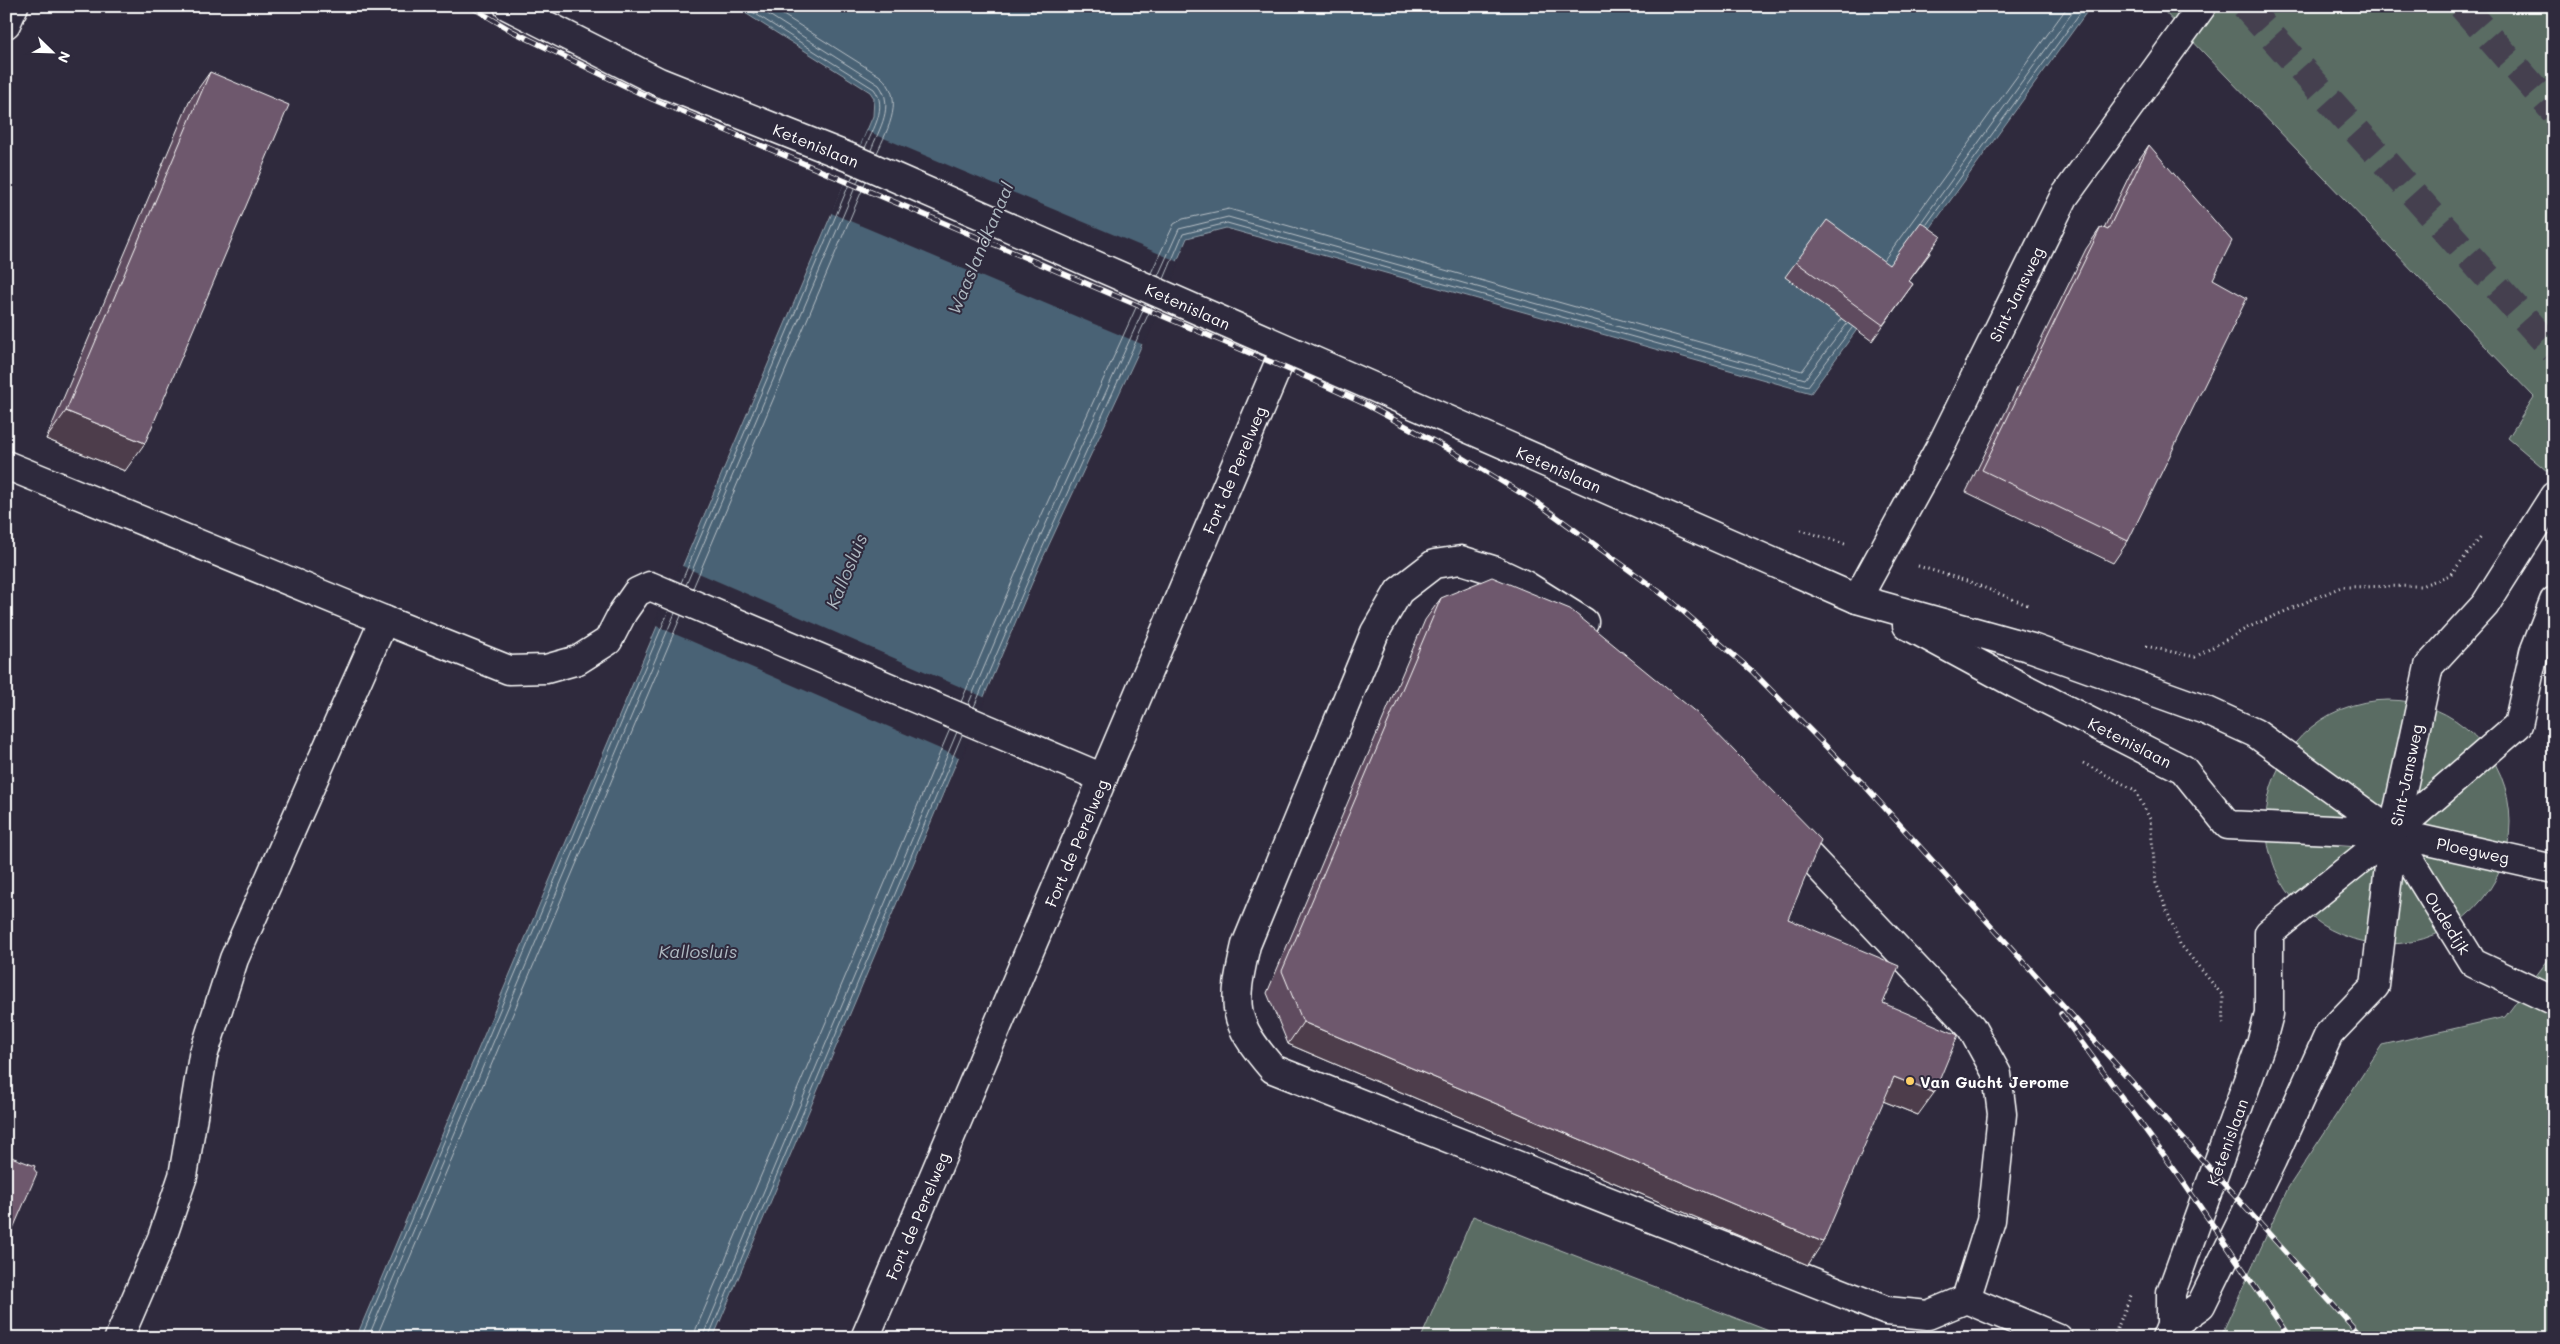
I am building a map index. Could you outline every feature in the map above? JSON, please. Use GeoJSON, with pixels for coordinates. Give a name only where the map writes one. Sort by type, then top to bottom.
{"type":"FeatureCollection","features":[{"type":"Feature","properties":{"kind":"main road"},"geometry":{"type":"LineString","coordinates":[[6,24],[14,6]]}},
{"type":"Feature","properties":{"kind":"main road","name":"Ketenislaan"},"geometry":{"type":"LineString","coordinates":[[508,6],[659,82],[853,160],[1863,602],[2082,718],[2184,769],[2228,825],[2393,833]]}},
{"type":"Feature","properties":{"kind":"main road","name":"Sint-Jansweg"},"geometry":{"type":"LineString","coordinates":[[1863,602],[2064,197],[2202,6]]}},
{"type":"Feature","properties":{"kind":"main road","name":"Fort de Perelweg"},"geometry":{"type":"LineString","coordinates":[[865,1338],[1286,349]]}},
{"type":"Feature","properties":{"kind":"main road"},"geometry":{"type":"LineString","coordinates":[[6,465],[509,670],[546,669],[578,660],[608,641],[623,612],[637,592],[650,586],[1103,778]]}},
{"type":"Feature","properties":{"kind":"main road","name":"Sint-Jansweg"},"geometry":{"type":"LineString","coordinates":[[2393,833],[2429,666],[2485,605],[2554,496]]}},
{"type":"Feature","properties":{"kind":"main road"},"geometry":{"type":"LineString","coordinates":[[1604,640],[1590,626],[1525,585],[1493,570],[1461,560],[1434,564],[1399,591],[1375,632],[1246,946],[1237,986],[1238,1018],[1253,1046],[1273,1069],[1886,1311],[1928,1315],[1966,1300],[2058,1338]]}},
{"type":"Feature","properties":{"kind":"main road","name":"Sint-Jansweg"},"geometry":{"type":"LineString","coordinates":[[2393,833],[2518,725],[2534,652],[2554,601]]}},
{"type":"Feature","properties":{"kind":"main road","name":"Ketenislaan"},"geometry":{"type":"LineString","coordinates":[[1863,602],[2032,648],[2205,710],[2255,733],[2393,833]]}},
{"type":"Feature","properties":{"kind":"main road"},"geometry":{"type":"LineString","coordinates":[[119,1338],[162,1238],[183,1176],[203,1056],[234,959],[384,620]]}},
{"type":"Feature","properties":{"kind":"main road"},"geometry":{"type":"LineString","coordinates":[[1767,812],[1971,1028],[1997,1074],[2002,1114],[1991,1220],[1966,1300]]}},
{"type":"Feature","properties":{"kind":"main road","name":"Ketenislaan"},"geometry":{"type":"LineString","coordinates":[[2169,1332],[2201,1305],[2272,1160],[2329,1034],[2375,986],[2393,833]]}},
{"type":"Feature","properties":{"kind":"main road","name":"Ketenislaan"},"geometry":{"type":"LineString","coordinates":[[2169,1332],[2171,1294],[2240,1106],[2269,1014],[2270,933],[2393,833]]}},
{"type":"Feature","properties":{"kind":"main road","name":"Ploegweg"},"geometry":{"type":"LineString","coordinates":[[2393,833],[2554,869]]}},
{"type":"Feature","properties":{"kind":"main road","name":"Oudedijk"},"geometry":{"type":"LineString","coordinates":[[2393,833],[2473,963],[2554,1001]]}},
{"type":"Feature","properties":{"kind":"path"},"geometry":{"type":"LineString","coordinates":[[2082,718],[2068,752],[2088,767],[2135,790],[2150,819],[2156,883],[2180,944],[2223,996],[2225,1030]]}},
{"type":"Feature","properties":{"kind":"path"},"geometry":{"type":"LineString","coordinates":[[2113,1338],[2136,1284]]}},
{"type":"Feature","properties":{"kind":"green space"},"geometry":{"type":"Polygon","coordinates":[[[2159,6],[2554,6],[2554,477],[2508,438],[2534,397],[2159,6]]]}},
{"type":"Feature","properties":{"kind":"green space"},"geometry":{"type":"Polygon","coordinates":[[[2400,700],[2423,705],[2446,714],[2474,736],[2490,754],[2501,775],[2508,798],[2510,822],[2508,846],[2501,869],[2490,890],[2474,908],[2456,924],[2435,935],[2400,944],[2376,944],[2341,935],[2320,924],[2286,890],[2275,869],[2268,846],[2266,810],[2275,775],[2286,754],[2320,720],[2341,709],[2364,702],[2400,700]]]}},
{"type":"Feature","properties":{"kind":"green space"},"geometry":{"type":"Polygon","coordinates":[[[2554,952],[2554,1338],[2220,1338],[2288,1188],[2382,1045],[2505,1017],[2554,952]]]}},
{"type":"Feature","properties":{"kind":"green space"},"geometry":{"type":"Polygon","coordinates":[[[1473,1216],[1787,1338],[1421,1338],[1473,1216]]]}},
{"type":"Feature","properties":{"kind":"water"},"geometry":{"type":"Polygon","coordinates":[[[734,6],[2091,6],[1811,393],[1226,228],[1187,238],[1139,351],[1040,564],[713,1338],[356,1338],[873,116],[874,98],[870,92],[734,6]]]}},
{"type":"Feature","properties":{"kind":"pier"},"geometry":{"type":"Polygon","coordinates":[[[867,131],[1179,262],[1144,345],[831,213],[867,131]]]}},
{"type":"Feature","properties":{"kind":"pier"},"geometry":{"type":"Polygon","coordinates":[[[680,565],[986,698],[961,758],[654,625],[680,565]]]}},
{"type":"Feature","properties":{"kind":"building"},"geometry":{"type":"Polygon","coordinates":[[[210,72],[289,105],[145,443],[66,411],[210,72]]]}},
{"type":"Feature","properties":{"kind":"building"},"geometry":{"type":"Polygon","coordinates":[[[2149,145],[2232,241],[2213,279],[2247,298],[2128,541],[1982,470],[2101,227],[2108,230],[2149,145]]]}},
{"type":"Feature","properties":{"kind":"building"},"geometry":{"type":"Polygon","coordinates":[[[1827,220],[1889,265],[1921,222],[1941,236],[1909,281],[1913,284],[1883,325],[1796,262],[1827,220]]]}},
{"type":"Feature","properties":{"kind":"building"},"geometry":{"type":"Polygon","coordinates":[[[1492,577],[1570,609],[1698,714],[1821,840],[1788,919],[1899,966],[1883,1003],[1958,1035],[1934,1093],[1894,1077],[1823,1242],[1303,1022],[1282,971],[1441,598],[1492,577]]]}},
{"type":"Feature","properties":{"kind":"building"},"geometry":{"type":"Polygon","coordinates":[[[6,1155],[35,1166],[34,1169],[37,1173],[6,1245],[6,1155]]]}},
{"type":"Feature","properties":{"kind":"tunnel"},"geometry":{"type":"LineString","coordinates":[[2245,6],[2554,351]]}},
{"type":"Feature","properties":{"kind":"tunnel"},"geometry":{"type":"LineString","coordinates":[[2462,6],[2554,111]]}},
{"type":"Feature","properties":{"kind":"railway"},"geometry":{"type":"LineString","coordinates":[[470,6],[512,31],[652,99],[1311,379],[1363,403],[1450,450],[1539,504],[1669,599],[1753,672],[1865,786],[2363,1338]]}},
{"type":"Feature","properties":{"kind":"railway"},"geometry":{"type":"LineString","coordinates":[[2061,1014],[2179,1176],[2290,1338]]}},
{"type":"Feature","properties":{"kind":"place","name":"Van Gucht Jerome"},"geometry":{"type":"Point","coordinates":[1910,1081]}},
{"type":"Feature","properties":{"kind":"water label","name":"Waaslandkanaal"},"geometry":{"type":"Point","coordinates":[980,248]}},
{"type":"Feature","properties":{"kind":"water label","name":"Kallosluis"},"geometry":{"type":"Point","coordinates":[846,571]}},
{"type":"Feature","properties":{"kind":"water label","name":"Kallosluis"},"geometry":{"type":"Point","coordinates":[698,951]}}]}
